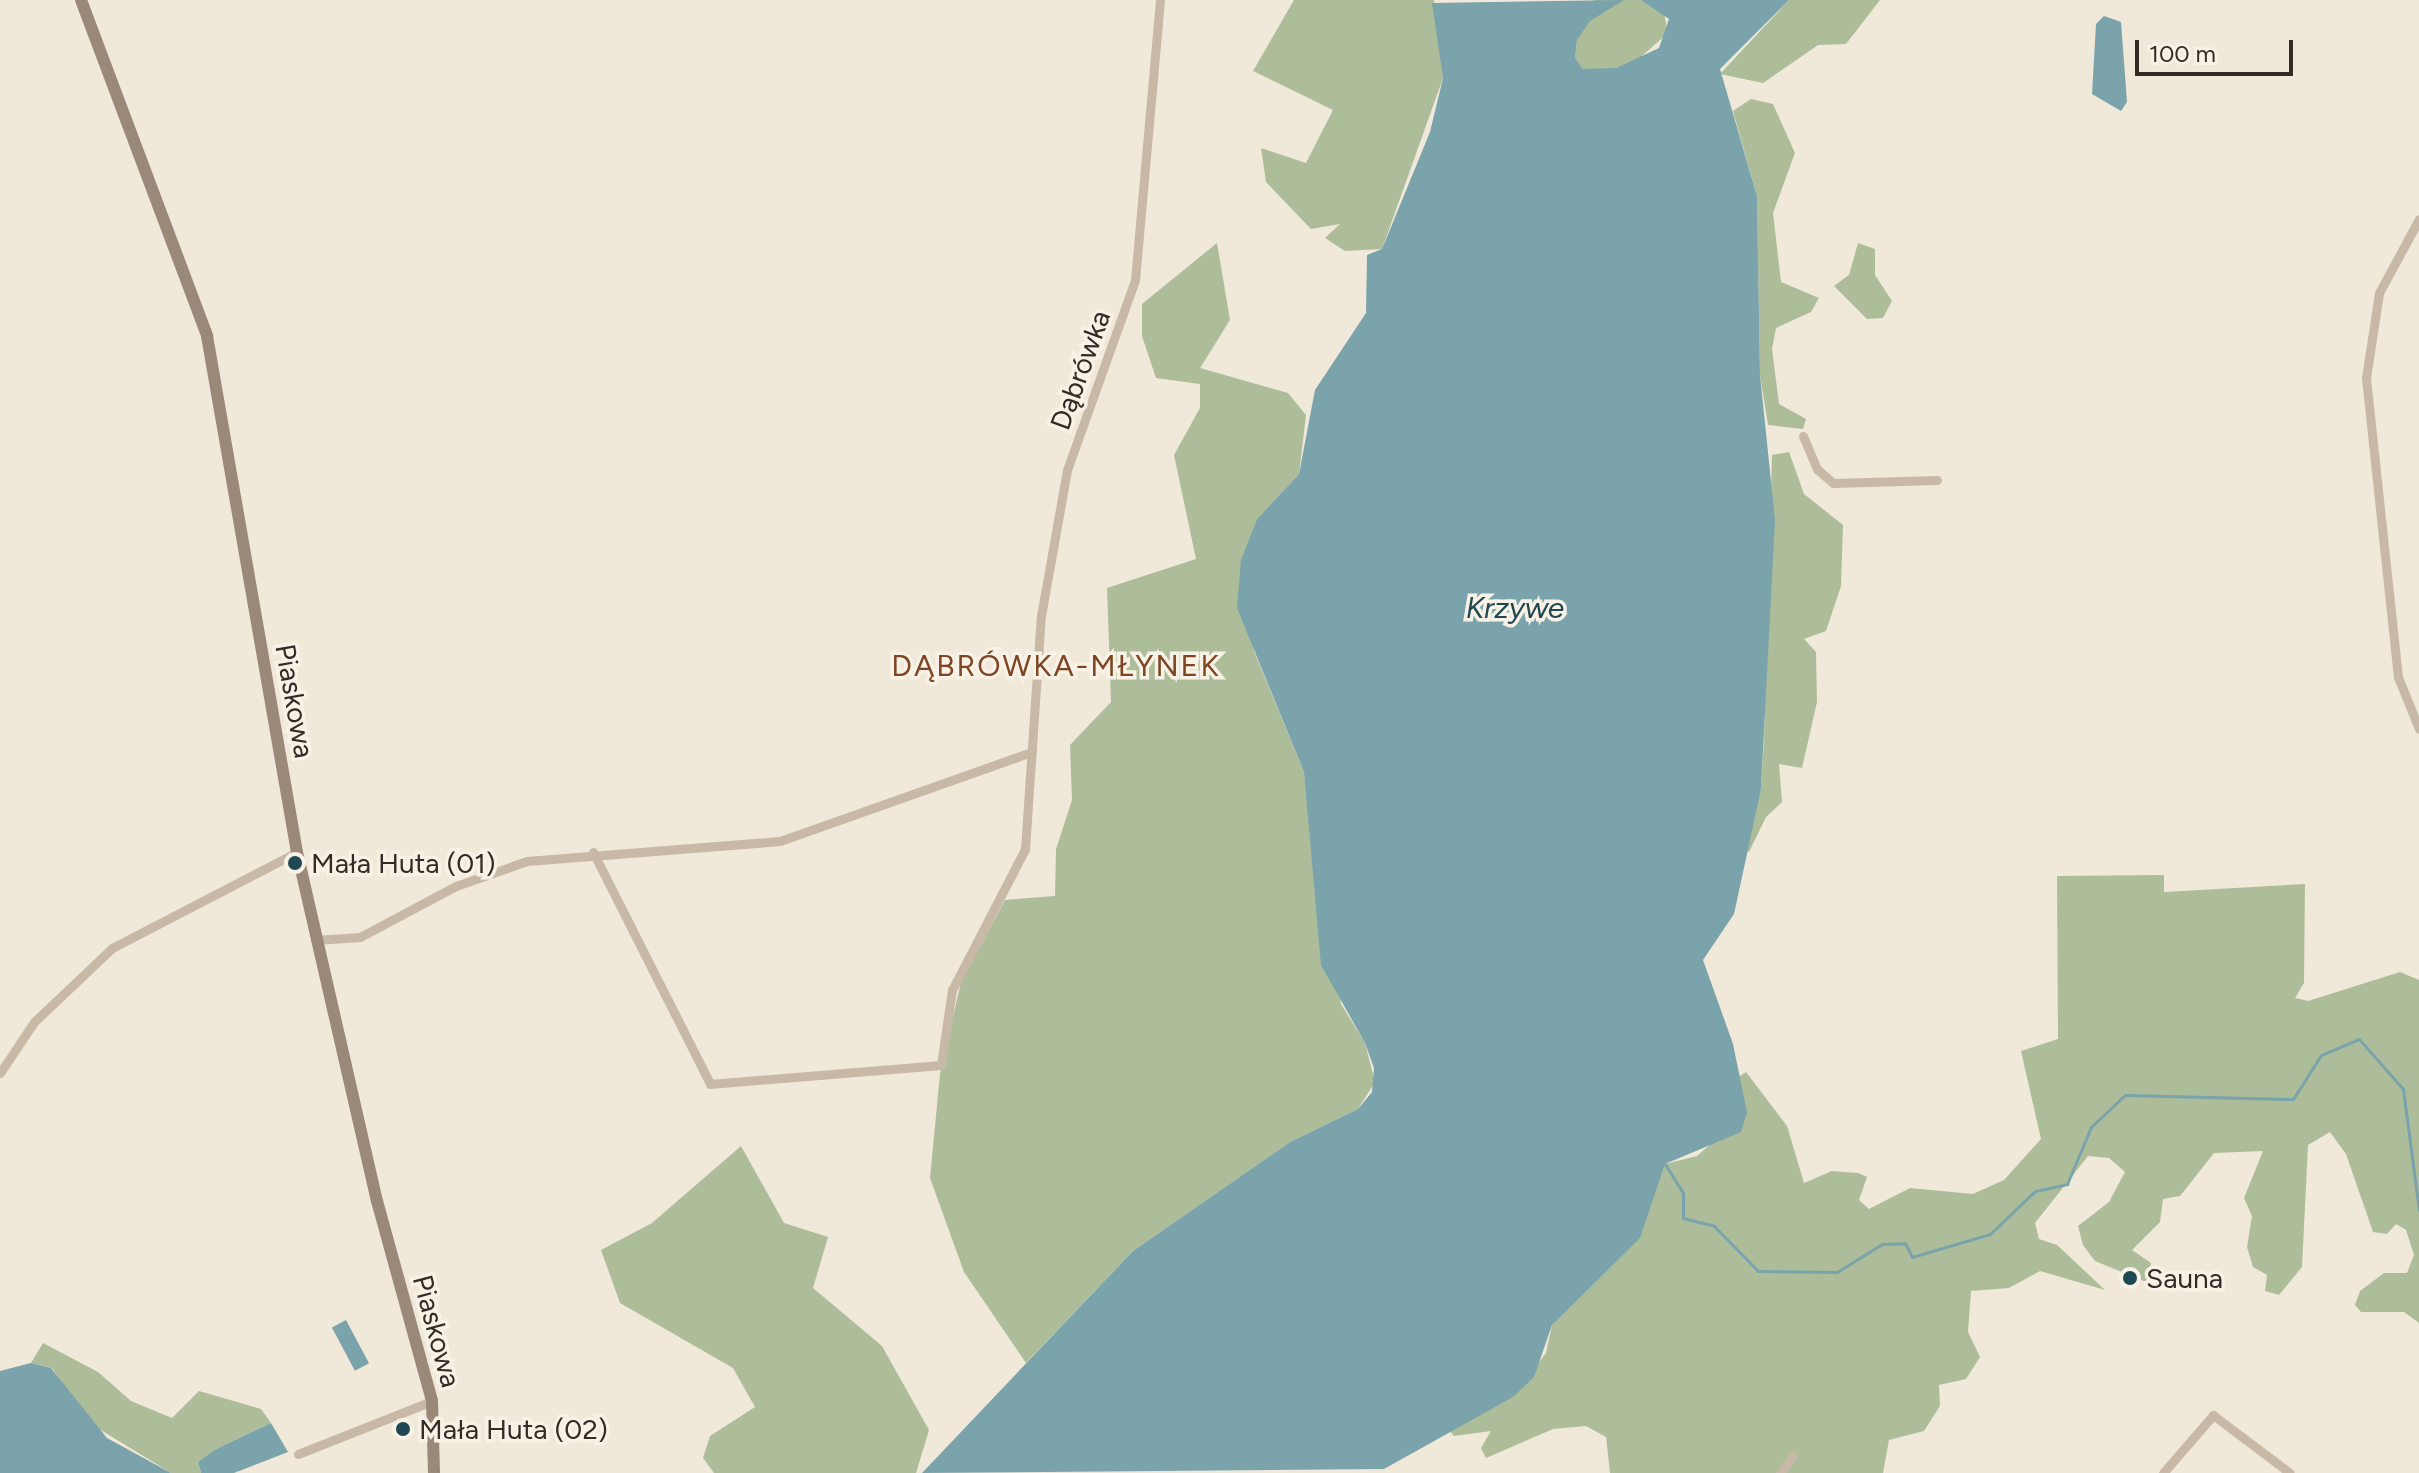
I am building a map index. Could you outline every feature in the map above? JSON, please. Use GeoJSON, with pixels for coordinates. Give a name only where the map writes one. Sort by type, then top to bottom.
{"type":"FeatureCollection","features":[{"type":"Feature","properties":{"kind":"street","name":"Piaskowa"},"geometry":{"type":"LineString","coordinates":[[81,0],[207,336],[297,852],[315,940],[432,1401],[435,1420],[434,1473]]}},
{"type":"Feature","properties":{"kind":"street","name":"Dąbrówka"},"geometry":{"type":"LineString","coordinates":[[593,852],[710,1084],[941,1065],[952,990],[1025,849],[1035,657],[1067,470],[1135,280],[1160,0]]}},
{"type":"Feature","properties":{"kind":"street"},"geometry":{"type":"LineString","coordinates":[[2419,219],[2379,293],[2366,378],[2394,652],[2419,729]]}},
{"type":"Feature","properties":{"kind":"street"},"geometry":{"type":"LineString","coordinates":[[1803,436],[1817,469],[1833,483],[1937,480]]}},
{"type":"Feature","properties":{"kind":"street"},"geometry":{"type":"LineString","coordinates":[[315,940],[360,937],[456,886],[527,861],[593,852],[780,841],[1032,752]]}},
{"type":"Feature","properties":{"kind":"street"},"geometry":{"type":"LineString","coordinates":[[0,1073],[34,1022],[112,948],[297,852]]}},
{"type":"Feature","properties":{"kind":"street"},"geometry":{"type":"LineString","coordinates":[[298,1454],[432,1401]]}},
{"type":"Feature","properties":{"kind":"street"},"geometry":{"type":"LineString","coordinates":[[2163,1473],[2213,1415],[2290,1473]]}},
{"type":"Feature","properties":{"kind":"street"},"geometry":{"type":"LineString","coordinates":[[1780,1473],[1793,1455]]}},
{"type":"Feature","properties":{"kind":"green space"},"geometry":{"type":"Polygon","coordinates":[[[1294,0],[1434,0],[1443,78],[1382,249],[1345,251],[1325,238],[1340,224],[1311,229],[1266,182],[1261,148],[1306,163],[1333,110],[1253,71],[1294,0]]]}},
{"type":"Feature","properties":{"kind":"green space"},"geometry":{"type":"Polygon","coordinates":[[[1594,0],[1641,0],[1663,8],[1668,33],[1634,63],[1596,73],[1583,69],[1575,58],[1577,40],[1594,0]]]}},
{"type":"Feature","properties":{"kind":"green space"},"geometry":{"type":"Polygon","coordinates":[[[1789,0],[1880,0],[1846,44],[1818,45],[1763,83],[1720,74],[1789,0]]]}},
{"type":"Feature","properties":{"kind":"green space"},"geometry":{"type":"Polygon","coordinates":[[[1751,99],[1773,104],[1795,153],[1773,213],[1781,282],[1819,298],[1811,312],[1776,328],[1772,349],[1779,404],[1806,419],[1803,429],[1768,425],[1760,375],[1757,196],[1733,111],[1751,99]]]}},
{"type":"Feature","properties":{"kind":"green space"},"geometry":{"type":"Polygon","coordinates":[[[1217,243],[1230,320],[1200,368],[1288,393],[1306,415],[1299,474],[1257,519],[1242,560],[1241,591],[1254,651],[1304,772],[1341,1004],[1365,1043],[1375,1082],[1358,1109],[1290,1142],[1133,1251],[1026,1363],[964,1272],[930,1178],[940,1074],[961,982],[1005,900],[1055,896],[1056,849],[1072,800],[1070,745],[1111,702],[1107,588],[1196,559],[1174,455],[1200,408],[1200,384],[1156,378],[1142,336],[1142,304],[1217,243]]]}},
{"type":"Feature","properties":{"kind":"green space"},"geometry":{"type":"Polygon","coordinates":[[[1858,243],[1875,249],[1875,275],[1892,301],[1883,318],[1867,319],[1834,286],[1849,275],[1858,243]]]}},
{"type":"Feature","properties":{"kind":"green space"},"geometry":{"type":"Polygon","coordinates":[[[1789,452],[1804,494],[1843,525],[1841,586],[1826,631],[1804,639],[1816,652],[1817,702],[1802,768],[1779,764],[1782,802],[1766,817],[1749,852],[1743,850],[1761,789],[1764,741],[1772,455],[1789,452]]]}},
{"type":"Feature","properties":{"kind":"green space"},"geometry":{"type":"Polygon","coordinates":[[[2164,875],[2164,892],[2305,884],[2304,983],[2295,998],[2308,1001],[2400,972],[2419,980],[2419,1323],[2404,1312],[2361,1312],[2355,1305],[2360,1291],[2384,1273],[2407,1273],[2414,1255],[2406,1230],[2396,1224],[2387,1234],[2373,1232],[2346,1154],[2330,1132],[2308,1145],[2302,1267],[2279,1295],[2265,1291],[2267,1275],[2253,1267],[2247,1247],[2252,1216],[2244,1198],[2263,1151],[2214,1153],[2180,1196],[2163,1199],[2160,1222],[2132,1250],[2151,1263],[2146,1282],[2095,1261],[2083,1245],[2078,1226],[2109,1202],[2125,1172],[2109,1158],[2088,1156],[2035,1223],[2039,1239],[2057,1245],[2105,1290],[2040,1271],[2009,1288],[1971,1291],[1968,1332],[1980,1357],[1966,1379],[1939,1385],[1940,1406],[1924,1431],[1889,1440],[1883,1473],[1610,1473],[1606,1437],[1586,1426],[1553,1429],[1486,1458],[1481,1448],[1491,1431],[1454,1436],[1447,1428],[1513,1397],[1546,1353],[1552,1325],[1655,1190],[1665,1164],[1697,1156],[1747,1112],[1737,1078],[1746,1072],[1787,1126],[1804,1183],[1832,1171],[1858,1173],[1867,1177],[1859,1200],[1869,1209],[1910,1188],[1973,1194],[2004,1180],[2041,1139],[2021,1051],[2058,1039],[2057,876],[2164,875]]]}},
{"type":"Feature","properties":{"kind":"green space"},"geometry":{"type":"Polygon","coordinates":[[[741,1146],[784,1223],[828,1237],[813,1288],[882,1346],[929,1430],[916,1473],[714,1473],[703,1458],[710,1436],[755,1407],[733,1368],[620,1303],[601,1250],[652,1223],[741,1146]]]}},
{"type":"Feature","properties":{"kind":"green space"},"geometry":{"type":"Polygon","coordinates":[[[43,1343],[98,1372],[131,1401],[172,1418],[199,1391],[261,1409],[271,1423],[214,1450],[198,1462],[201,1473],[171,1473],[91,1424],[52,1368],[31,1363],[43,1343]]]}},
{"type":"Feature","properties":{"kind":"water","name":"Krzywe"},"geometry":{"type":"Polygon","coordinates":[[[1624,0],[1590,21],[1577,40],[1575,58],[1583,69],[1616,68],[1659,48],[1669,19],[1641,0],[1789,0],[1720,69],[1757,196],[1760,375],[1775,520],[1761,789],[1734,914],[1703,960],[1733,1044],[1747,1112],[1741,1132],[1665,1164],[1640,1238],[1552,1325],[1534,1377],[1513,1397],[1384,1469],[922,1473],[1133,1251],[1290,1142],[1358,1109],[1372,1092],[1374,1068],[1365,1043],[1321,965],[1304,772],[1237,608],[1241,560],[1257,519],[1299,474],[1315,390],[1366,313],[1367,255],[1382,249],[1430,132],[1443,78],[1432,3],[1624,0]]]}},
{"type":"Feature","properties":{"kind":"water"},"geometry":{"type":"Polygon","coordinates":[[[2104,16],[2121,22],[2127,102],[2121,111],[2092,94],[2096,24],[2104,16]]]}},
{"type":"Feature","properties":{"kind":"water"},"geometry":{"type":"Polygon","coordinates":[[[346,1320],[369,1363],[355,1371],[332,1328],[346,1320]]]}},
{"type":"Feature","properties":{"kind":"water"},"geometry":{"type":"Polygon","coordinates":[[[31,1363],[51,1368],[107,1438],[171,1473],[0,1473],[0,1371],[31,1363]]]}},
{"type":"Feature","properties":{"kind":"water"},"geometry":{"type":"Polygon","coordinates":[[[271,1423],[288,1452],[234,1473],[201,1473],[198,1462],[214,1450],[271,1423]]]}},
{"type":"Feature","properties":{"kind":"waterway"},"geometry":{"type":"LineString","coordinates":[[1665,1164],[1683,1193],[1683,1218],[1714,1226],[1758,1271],[1837,1272],[1882,1244],[1905,1243],[1912,1257],[1990,1234],[2035,1191],[2067,1184],[2091,1127],[2125,1095],[2293,1099],[2321,1055],[2359,1039],[2403,1089],[2419,1210]]}},
{"type":"Feature","properties":{"kind":"place","name":"Mała Huta (01)"},"geometry":{"type":"Point","coordinates":[295,863]}},
{"type":"Feature","properties":{"kind":"place","name":"Sauna"},"geometry":{"type":"Point","coordinates":[2130,1278]}},
{"type":"Feature","properties":{"kind":"place","name":"Mała Huta (02)"},"geometry":{"type":"Point","coordinates":[403,1429]}},
{"type":"Feature","properties":{"kind":"district","name":"DĄBRÓWKA-MŁYNEK"},"geometry":{"type":"Point","coordinates":[1056,666]}}]}
